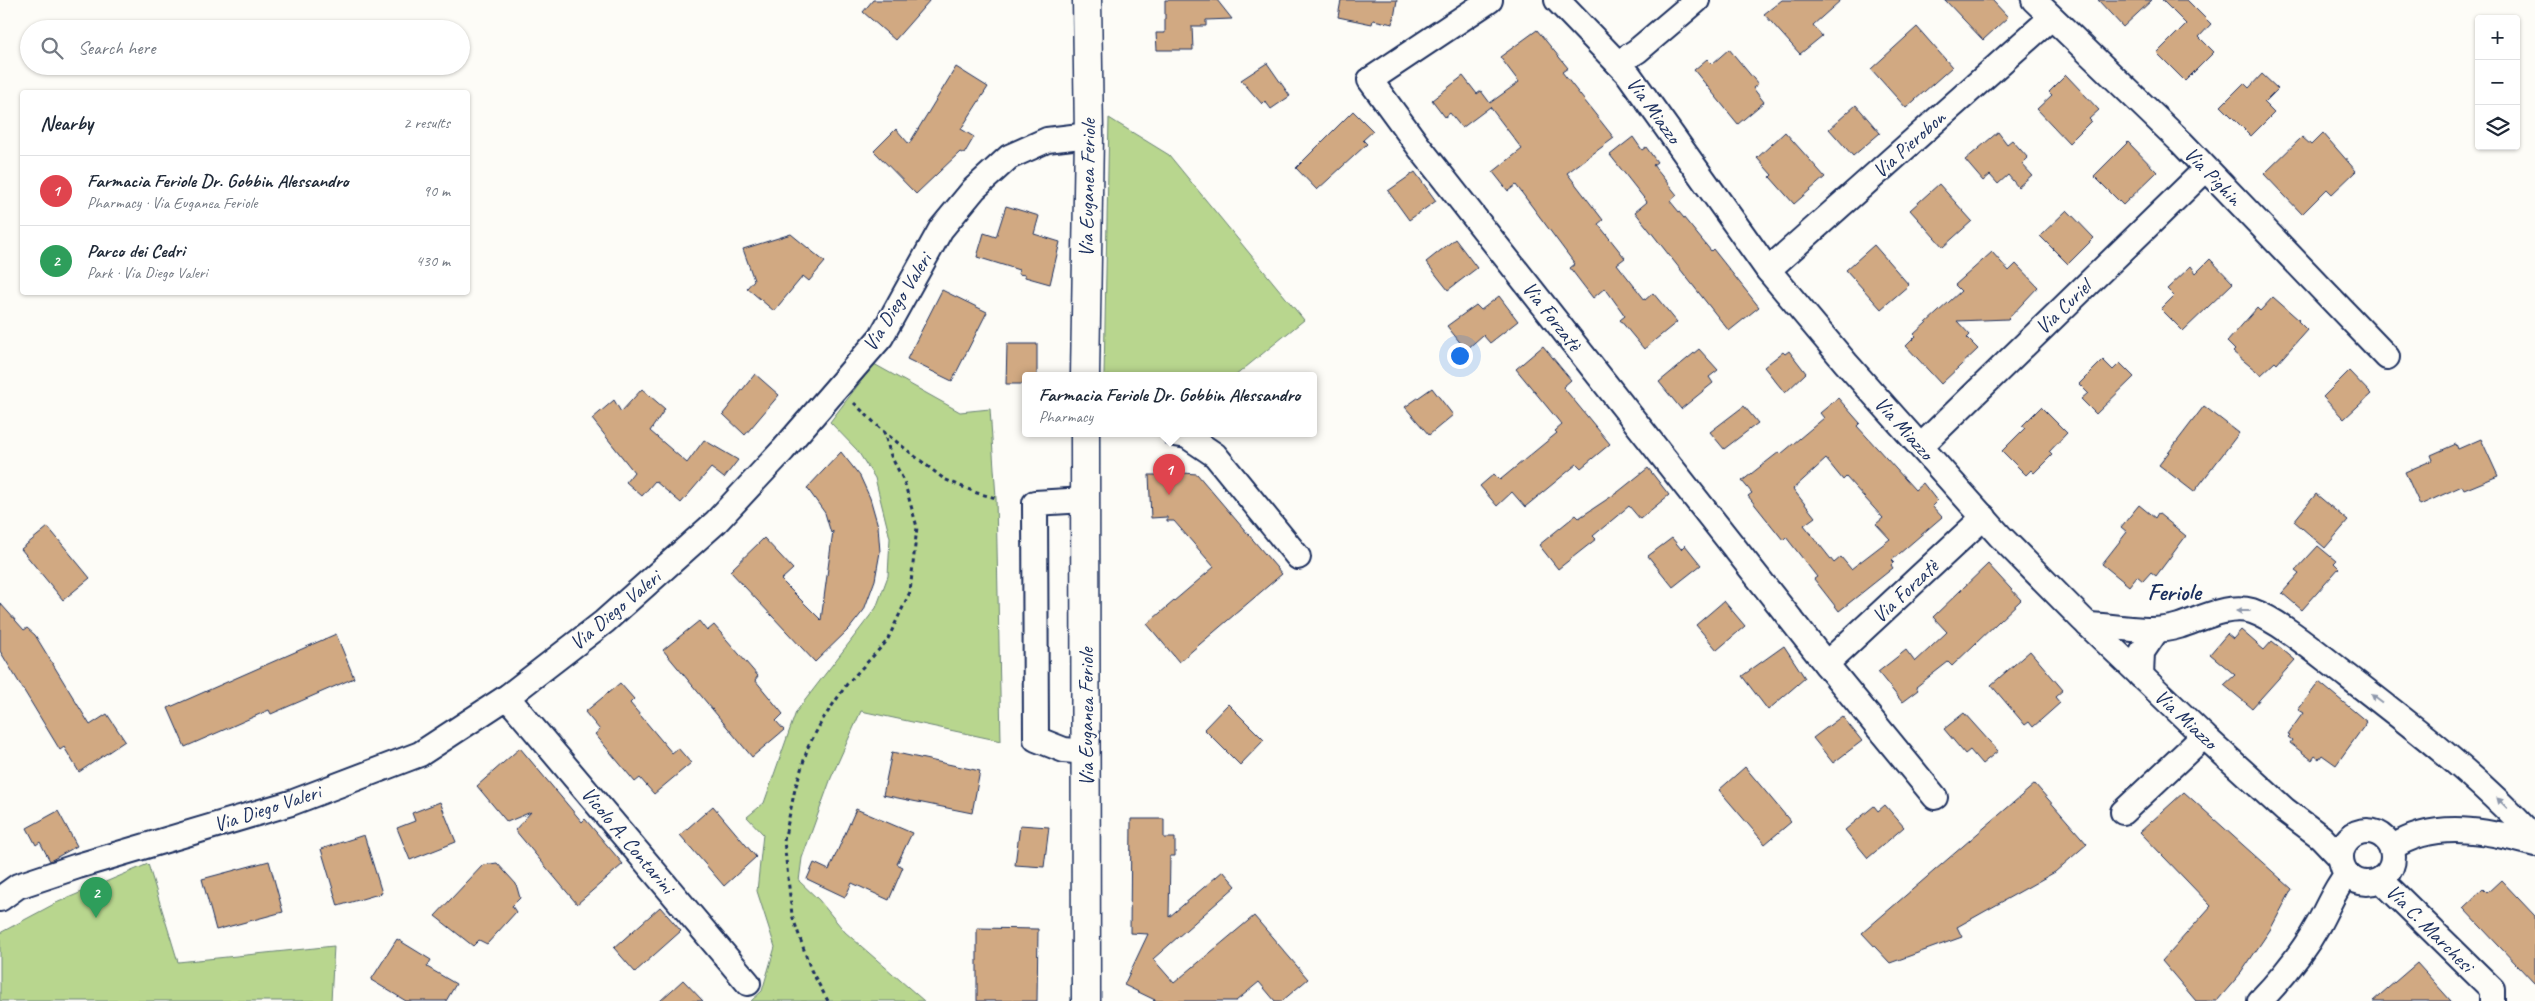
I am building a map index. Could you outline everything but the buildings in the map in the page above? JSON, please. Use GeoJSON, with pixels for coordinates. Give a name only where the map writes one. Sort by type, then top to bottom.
{"type":"FeatureCollection","features":[{"type":"Feature","properties":{"kind":"main road","name":"Via Euganea Feriole"},"geometry":{"type":"LineString","coordinates":[[1085,372],[1089,136],[1087,0]]}},
{"type":"Feature","properties":{"kind":"main road","name":"Via Euganea Feriole"},"geometry":{"type":"LineString","coordinates":[[1085,437],[1086,1001]]}},
{"type":"Feature","properties":{"kind":"street","name":"Via Forzatè"},"geometry":{"type":"LineString","coordinates":[[1490,0],[1370,80],[1418,147],[1826,664],[1935,797]]}},
{"type":"Feature","properties":{"kind":"street","name":"Via Miazzo"},"geometry":{"type":"LineString","coordinates":[[1557,0],[1618,63],[1768,270],[1846,363],[1984,517],[2088,625],[2204,736],[2285,810],[2296,816],[2357,833],[2371,831],[2377,833],[2388,841],[2392,848]]}},
{"type":"Feature","properties":{"kind":"street"},"geometry":{"type":"LineString","coordinates":[[1618,63],[1637,51],[1697,0]]}},
{"type":"Feature","properties":{"kind":"street","name":"Via Pighin"},"geometry":{"type":"LineString","coordinates":[[2034,0],[2181,142],[2387,357]]}},
{"type":"Feature","properties":{"kind":"street","name":"Via Pierobon"},"geometry":{"type":"LineString","coordinates":[[1768,270],[2051,18]]}},
{"type":"Feature","properties":{"kind":"street","name":"Via Diego Valeri"},"geometry":{"type":"LineString","coordinates":[[0,899],[18,886],[291,803],[420,754],[507,697],[604,622],[716,522],[783,450],[881,337],[941,229],[974,188],[1010,157],[1047,140],[1089,136]]}},
{"type":"Feature","properties":{"kind":"street","name":"Via Curiel"},"geometry":{"type":"LineString","coordinates":[[1921,446],[2206,169]]}},
{"type":"Feature","properties":{"kind":"street"},"geometry":{"type":"LineString","coordinates":[[1188,437],[1215,455],[1298,557]]}},
{"type":"Feature","properties":{"kind":"street"},"geometry":{"type":"LineString","coordinates":[[1086,500],[1035,503],[1036,739],[1064,750],[1086,752]]}},
{"type":"Feature","properties":{"kind":"street","name":"Via Forzatè"},"geometry":{"type":"LineString","coordinates":[[1826,664],[1984,517]]}},
{"type":"Feature","properties":{"kind":"street"},"geometry":{"type":"LineString","coordinates":[[2088,625],[2157,630],[2180,626],[2213,613],[2251,611],[2290,632],[2429,739],[2501,801],[2535,839]]}},
{"type":"Feature","properties":{"kind":"street"},"geometry":{"type":"LineString","coordinates":[[2141,676],[2142,652],[2157,630]]}},
{"type":"Feature","properties":{"kind":"street","name":"Vicolo A. Contarini"},"geometry":{"type":"LineString","coordinates":[[507,697],[748,983]]}},
{"type":"Feature","properties":{"kind":"street"},"geometry":{"type":"LineString","coordinates":[[2123,812],[2204,736]]}},
{"type":"Feature","properties":{"kind":"street","name":"Via Miazzo"},"geometry":{"type":"LineString","coordinates":[[2296,816],[2357,882],[2381,880]]}},
{"type":"Feature","properties":{"kind":"street"},"geometry":{"type":"LineString","coordinates":[[2381,880],[2391,868],[2394,860],[2392,848],[2408,838],[2454,830],[2479,831],[2535,844]]}},
{"type":"Feature","properties":{"kind":"street"},"geometry":{"type":"LineString","coordinates":[[2260,1001],[2291,968],[2318,925],[2337,887],[2344,866],[2345,843],[2357,833]]}},
{"type":"Feature","properties":{"kind":"street","name":"Via C. Marchesi"},"geometry":{"type":"LineString","coordinates":[[2381,880],[2492,989],[2492,1001]]}},
{"type":"Feature","properties":{"kind":"path"},"geometry":{"type":"LineString","coordinates":[[837,388],[850,397],[884,432],[944,479],[977,493],[996,498]]}},
{"type":"Feature","properties":{"kind":"path"},"geometry":{"type":"LineString","coordinates":[[828,1001],[811,970],[792,915],[784,841],[795,789],[808,747],[823,719],[847,684],[887,641],[910,592],[917,527],[904,481],[891,456],[884,432]]}},
{"type":"Feature","properties":{"kind":"green space"},"geometry":{"type":"Polygon","coordinates":[[[1109,118],[1169,155],[1304,320],[1240,372],[1104,372],[1109,118]]]}},
{"type":"Feature","properties":{"kind":"green space"},"geometry":{"type":"Polygon","coordinates":[[[874,364],[960,412],[990,409],[996,498],[1001,741],[861,711],[831,778],[802,858],[799,881],[819,900],[845,932],[924,1001],[751,1001],[762,991],[775,947],[757,891],[763,834],[747,817],[764,803],[796,712],[876,608],[888,576],[890,538],[875,478],[857,450],[830,422],[874,364]]]}},
{"type":"Feature","properties":{"kind":"green space"},"geometry":{"type":"Polygon","coordinates":[[[148,864],[178,962],[334,946],[331,1001],[0,1001],[0,933],[56,903],[148,864]]]}},
{"type":"Feature","properties":{"kind":"place","name":"Farmacia Feriole Dr. Gobbin Alessandro"},"geometry":{"type":"Point","coordinates":[1169,495]}},
{"type":"Feature","properties":{"kind":"place","name":"Parco dei Cedri"},"geometry":{"type":"Point","coordinates":[96,918]}},
{"type":"Feature","properties":{"kind":"district","name":"Feriole"},"geometry":{"type":"Point","coordinates":[2174,592]}}]}
